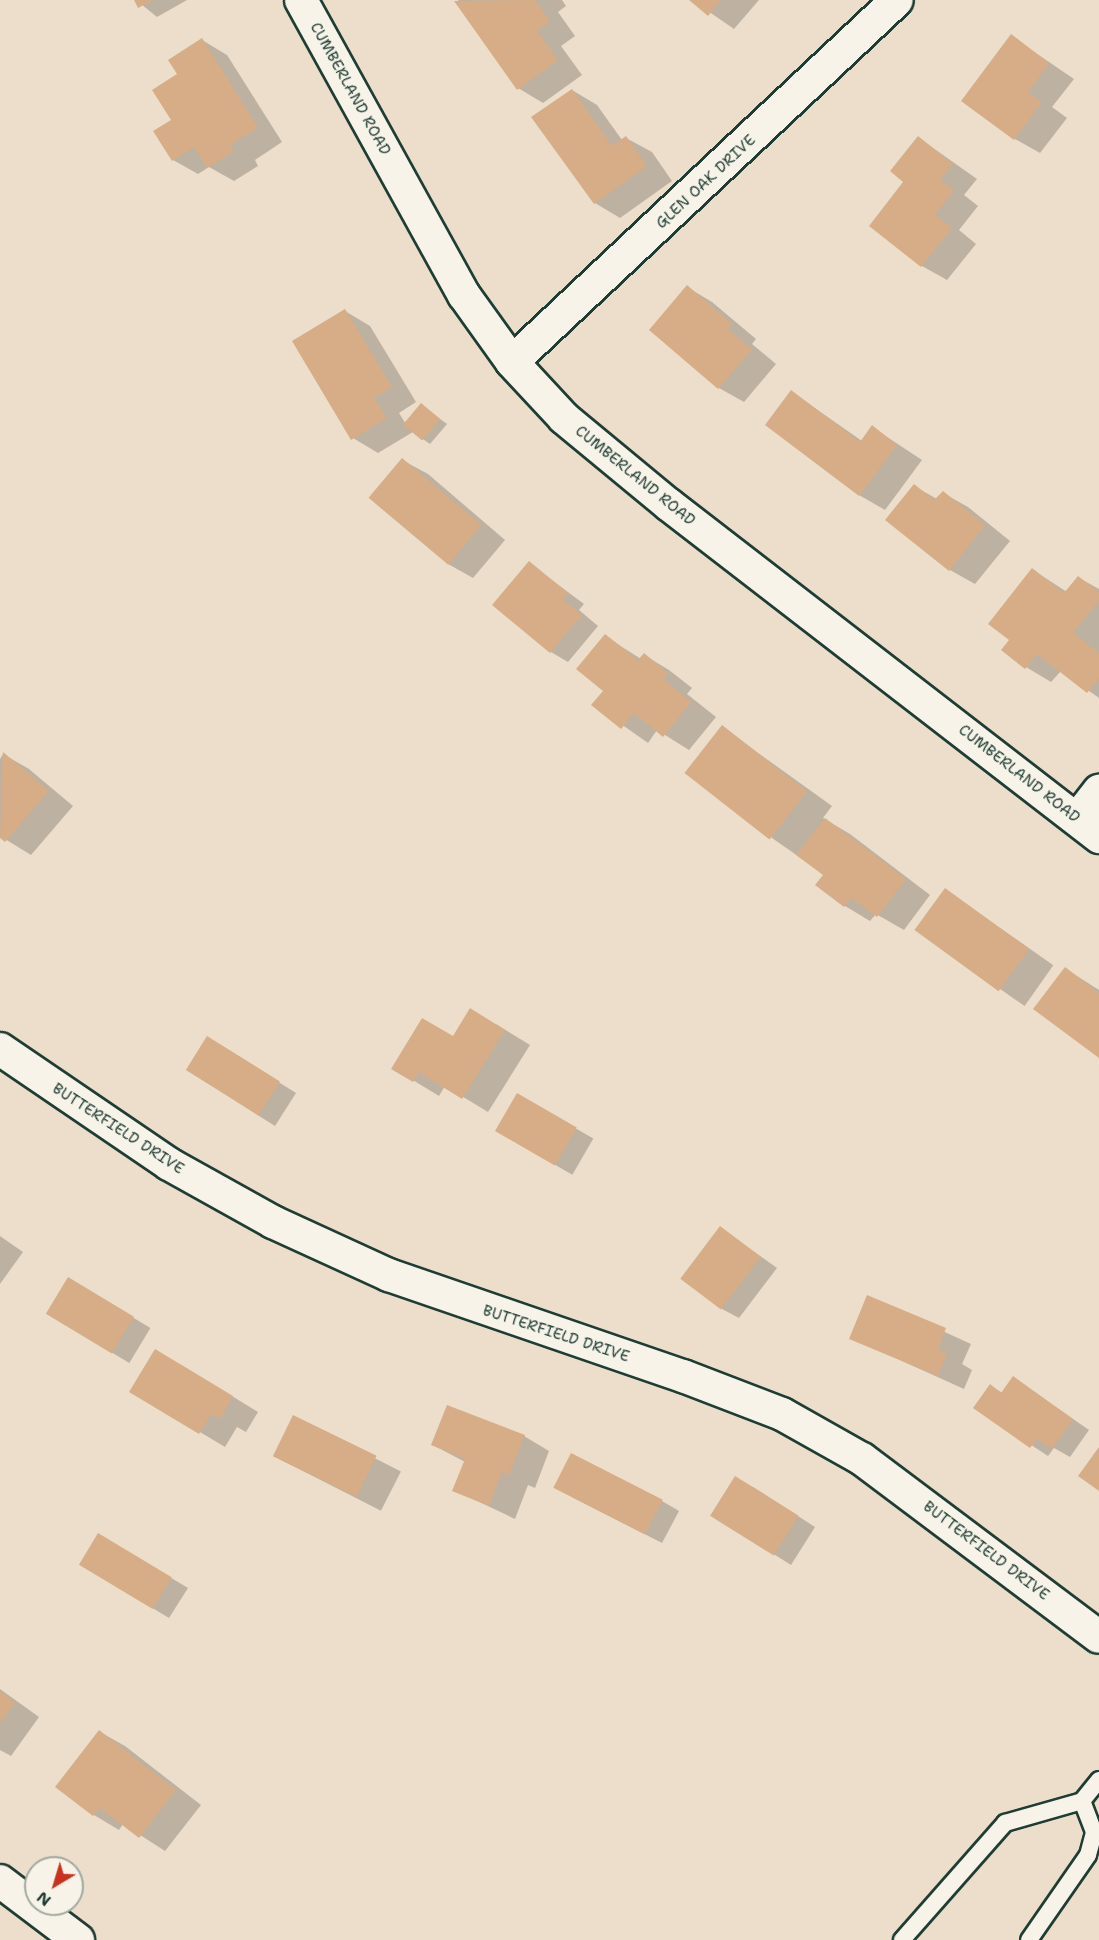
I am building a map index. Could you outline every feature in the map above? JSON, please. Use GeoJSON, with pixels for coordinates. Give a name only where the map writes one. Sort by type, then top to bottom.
{"type":"FeatureCollection","features":[{"type":"Feature","properties":{"kind":"street","name":"CUMBERLAND ROAD"},"geometry":{"type":"LineString","coordinates":[[301,0],[464,295],[512,362],[564,418],[668,504],[1088,828]]}},
{"type":"Feature","properties":{"kind":"street","name":"GLEN OAK DRIVE"},"geometry":{"type":"LineString","coordinates":[[512,362],[897,0]]}},
{"type":"Feature","properties":{"kind":"street"},"geometry":{"type":"LineString","coordinates":[[1088,828],[1099,791]]}},
{"type":"Feature","properties":{"kind":"street","name":"BUTTERFIELD DRIVE"},"geometry":{"type":"LineString","coordinates":[[0,1049],[169,1164],[273,1222],[389,1275],[683,1376],[782,1414],[862,1459],[1099,1637]]}},
{"type":"Feature","properties":{"kind":"street"},"geometry":{"type":"LineString","coordinates":[[0,1881],[78,1940]]}},
{"type":"Feature","properties":{"kind":"lane"},"geometry":{"type":"LineString","coordinates":[[902,1940],[1005,1823],[1082,1801],[1099,1780]]}},
{"type":"Feature","properties":{"kind":"lane"},"geometry":{"type":"LineString","coordinates":[[1029,1940],[1088,1855],[1094,1832],[1082,1801]]}},
{"type":"Feature","properties":{"kind":"building"},"geometry":{"type":"Polygon","coordinates":[[[134,0],[153,0],[138,8],[134,0]]]}},
{"type":"Feature","properties":{"kind":"building"},"geometry":{"type":"Polygon","coordinates":[[[535,0],[550,21],[537,31],[558,60],[517,90],[454,1],[535,0]]]}},
{"type":"Feature","properties":{"kind":"building"},"geometry":{"type":"Polygon","coordinates":[[[689,0],[721,0],[708,16],[689,0]]]}},
{"type":"Feature","properties":{"kind":"building"},"geometry":{"type":"Polygon","coordinates":[[[1011,34],[1049,63],[1028,92],[1042,102],[1014,140],[961,101],[1011,34]]]}},
{"type":"Feature","properties":{"kind":"building"},"geometry":{"type":"Polygon","coordinates":[[[202,38],[258,128],[230,145],[234,151],[207,168],[194,147],[172,161],[153,131],[171,120],[152,90],[177,74],[168,60],[202,38]]]}},
{"type":"Feature","properties":{"kind":"building"},"geometry":{"type":"Polygon","coordinates":[[[572,89],[612,146],[626,136],[647,166],[594,204],[531,117],[572,89]]]}},
{"type":"Feature","properties":{"kind":"building"},"geometry":{"type":"Polygon","coordinates":[[[918,136],[953,164],[940,180],[954,190],[935,215],[952,228],[921,267],[869,226],[903,182],[890,171],[918,136]]]}},
{"type":"Feature","properties":{"kind":"building"},"geometry":{"type":"Polygon","coordinates":[[[687,285],[732,324],[728,329],[752,349],[718,389],[649,330],[687,285]]]}},
{"type":"Feature","properties":{"kind":"building"},"geometry":{"type":"Polygon","coordinates":[[[345,309],[392,387],[374,398],[387,418],[351,440],[292,341],[345,309]]]}},
{"type":"Feature","properties":{"kind":"building"},"geometry":{"type":"Polygon","coordinates":[[[791,390],[860,442],[872,425],[897,445],[859,496],[765,425],[791,390]]]}},
{"type":"Feature","properties":{"kind":"building"},"geometry":{"type":"Polygon","coordinates":[[[421,403],[440,419],[422,441],[403,424],[421,403]]]}},
{"type":"Feature","properties":{"kind":"building"},"geometry":{"type":"Polygon","coordinates":[[[402,458],[482,525],[448,565],[369,498],[402,458]]]}},
{"type":"Feature","properties":{"kind":"building"},"geometry":{"type":"Polygon","coordinates":[[[914,484],[934,500],[943,491],[985,525],[949,571],[885,520],[914,484]]]}},
{"type":"Feature","properties":{"kind":"building"},"geometry":{"type":"Polygon","coordinates":[[[529,561],[568,593],[563,600],[582,615],[550,653],[492,605],[529,561]]]}},
{"type":"Feature","properties":{"kind":"building"},"geometry":{"type":"Polygon","coordinates":[[[1032,568],[1064,593],[1078,576],[1099,592],[1099,600],[1073,633],[1099,653],[1099,678],[1087,693],[1037,654],[1025,669],[1001,650],[1009,640],[988,624],[1032,568]]]}},
{"type":"Feature","properties":{"kind":"building"},"geometry":{"type":"Polygon","coordinates":[[[605,634],[638,660],[644,653],[668,673],[663,679],[691,702],[663,737],[634,713],[621,729],[591,705],[603,691],[576,669],[605,634]]]}},
{"type":"Feature","properties":{"kind":"building"},"geometry":{"type":"Polygon","coordinates":[[[722,725],[807,791],[770,840],[684,773],[722,725]]]}},
{"type":"Feature","properties":{"kind":"building"},"geometry":{"type":"Polygon","coordinates":[[[3,752],[49,791],[5,842],[0,838],[3,752]]]}},
{"type":"Feature","properties":{"kind":"building"},"geometry":{"type":"Polygon","coordinates":[[[825,818],[906,879],[877,917],[852,898],[844,907],[815,885],[823,875],[796,855],[825,818]]]}},
{"type":"Feature","properties":{"kind":"building"},"geometry":{"type":"Polygon","coordinates":[[[945,888],[1029,949],[999,991],[914,930],[945,888]]]}},
{"type":"Feature","properties":{"kind":"building"},"geometry":{"type":"Polygon","coordinates":[[[1065,967],[1099,993],[1099,1058],[1033,1009],[1065,967]]]}},
{"type":"Feature","properties":{"kind":"building"},"geometry":{"type":"Polygon","coordinates":[[[470,1008],[505,1030],[462,1099],[419,1072],[413,1082],[391,1069],[422,1018],[453,1036],[470,1008]]]}},
{"type":"Feature","properties":{"kind":"building"},"geometry":{"type":"Polygon","coordinates":[[[207,1036],[280,1082],[259,1115],[186,1070],[207,1036]]]}},
{"type":"Feature","properties":{"kind":"building"},"geometry":{"type":"Polygon","coordinates":[[[517,1093],[577,1128],[555,1166],[495,1131],[517,1093]]]}},
{"type":"Feature","properties":{"kind":"building"},"geometry":{"type":"Polygon","coordinates":[[[720,1226],[761,1257],[721,1309],[680,1279],[720,1226]]]}},
{"type":"Feature","properties":{"kind":"building"},"geometry":{"type":"Polygon","coordinates":[[[68,1277],[134,1317],[112,1354],[46,1314],[68,1277]]]}},
{"type":"Feature","properties":{"kind":"building"},"geometry":{"type":"Polygon","coordinates":[[[867,1295],[946,1328],[938,1349],[947,1354],[938,1376],[849,1339],[867,1295]]]}},
{"type":"Feature","properties":{"kind":"building"},"geometry":{"type":"Polygon","coordinates":[[[155,1349],[233,1396],[220,1419],[211,1414],[199,1434],[129,1392],[155,1349]]]}},
{"type":"Feature","properties":{"kind":"building"},"geometry":{"type":"Polygon","coordinates":[[[1013,1376],[1073,1419],[1052,1449],[1037,1439],[1030,1448],[973,1408],[990,1384],[1001,1393],[1013,1376]]]}},
{"type":"Feature","properties":{"kind":"building"},"geometry":{"type":"Polygon","coordinates":[[[447,1405],[525,1435],[509,1475],[502,1472],[489,1506],[452,1491],[465,1459],[431,1445],[447,1405]]]}},
{"type":"Feature","properties":{"kind":"building"},"geometry":{"type":"Polygon","coordinates":[[[293,1415],[377,1456],[356,1497],[273,1456],[293,1415]]]}},
{"type":"Feature","properties":{"kind":"building"},"geometry":{"type":"Polygon","coordinates":[[[1099,1447],[1099,1491],[1078,1476],[1099,1447]]]}},
{"type":"Feature","properties":{"kind":"building"},"geometry":{"type":"Polygon","coordinates":[[[571,1453],[663,1500],[645,1535],[553,1488],[571,1453]]]}},
{"type":"Feature","properties":{"kind":"building"},"geometry":{"type":"Polygon","coordinates":[[[735,1476],[799,1516],[774,1556],[710,1516],[735,1476]]]}},
{"type":"Feature","properties":{"kind":"building"},"geometry":{"type":"Polygon","coordinates":[[[98,1533],[172,1577],[153,1609],[79,1565],[98,1533]]]}},
{"type":"Feature","properties":{"kind":"building"},"geometry":{"type":"Polygon","coordinates":[[[0,1691],[15,1702],[0,1723],[0,1691]]]}},
{"type":"Feature","properties":{"kind":"building"},"geometry":{"type":"Polygon","coordinates":[[[99,1730],[176,1790],[139,1838],[100,1808],[93,1816],[55,1787],[99,1730]]]}}]}
